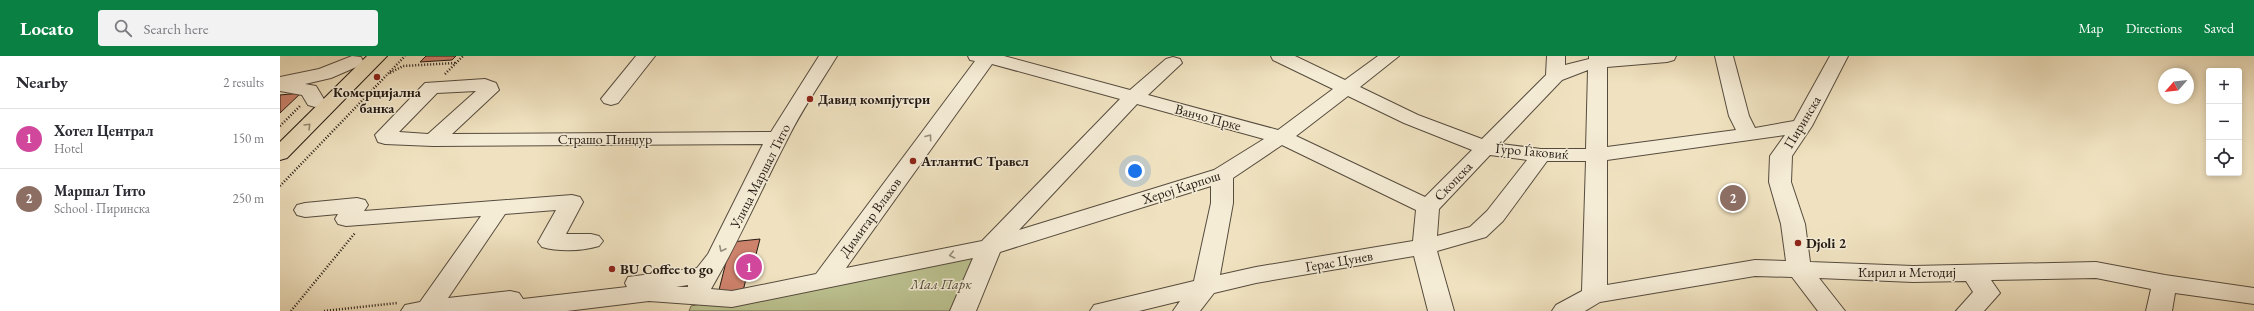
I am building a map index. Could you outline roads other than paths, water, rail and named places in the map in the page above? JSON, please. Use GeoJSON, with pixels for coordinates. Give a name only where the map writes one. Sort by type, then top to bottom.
{"type":"FeatureCollection","features":[{"type":"Feature","properties":{"kind":"main road"},"geometry":{"type":"LineString","coordinates":[[280,135],[315,101],[356,65],[378,56]]}},
{"type":"Feature","properties":{"kind":"main road"},"geometry":{"type":"LineString","coordinates":[[280,154],[356,65]]}},
{"type":"Feature","properties":{"kind":"street"},"geometry":{"type":"LineString","coordinates":[[610,99],[646,56]]}},
{"type":"Feature","properties":{"kind":"street","name":"Улица Маршал Тито"},"geometry":{"type":"LineString","coordinates":[[692,304],[705,275],[719,256],[777,138],[828,56]]}},
{"type":"Feature","properties":{"kind":"street","name":"Ванчо Прке"},"geometry":{"type":"LineString","coordinates":[[984,56],[1281,137],[1428,207]]}},
{"type":"Feature","properties":{"kind":"street","name":"Димитар Влахов"},"geometry":{"type":"LineString","coordinates":[[823,282],[984,56]]}},
{"type":"Feature","properties":{"kind":"street","name":"Ѓуро Ѓаковиќ"},"geometry":{"type":"LineString","coordinates":[[1280,56],[1411,119],[1486,148],[1541,154],[1596,155],[1748,136],[1802,126]]}},
{"type":"Feature","properties":{"kind":"street","name":"Херој Карпош"},"geometry":{"type":"LineString","coordinates":[[493,311],[649,293],[692,304],[732,299],[823,282],[990,247],[1222,175],[1281,137],[1390,56]]}},
{"type":"Feature","properties":{"kind":"street","name":"Скопска"},"geometry":{"type":"LineString","coordinates":[[1441,311],[1424,247],[1428,207],[1486,148],[1555,66],[1574,66],[1598,58],[1667,56]]}},
{"type":"Feature","properties":{"kind":"street"},"geometry":{"type":"LineString","coordinates":[[1724,56],[1739,116],[1748,136]]}},
{"type":"Feature","properties":{"kind":"street","name":"Пиринска"},"geometry":{"type":"LineString","coordinates":[[1799,270],[1793,224],[1780,182],[1780,156],[1802,126],[1839,56]]}},
{"type":"Feature","properties":{"kind":"street"},"geometry":{"type":"LineString","coordinates":[[1594,295],[1598,58]]}},
{"type":"Feature","properties":{"kind":"street"},"geometry":{"type":"LineString","coordinates":[[963,311],[990,247],[1133,97],[1173,64]]}},
{"type":"Feature","properties":{"kind":"street"},"geometry":{"type":"LineString","coordinates":[[280,84],[356,65]]}},
{"type":"Feature","properties":{"kind":"street"},"geometry":{"type":"LineString","coordinates":[[280,84],[308,90],[315,101]]}},
{"type":"Feature","properties":{"kind":"street","name":"Страшо Пинџур"},"geometry":{"type":"LineString","coordinates":[[433,140],[489,90],[489,87],[485,85],[432,87],[386,135],[385,138],[433,140],[777,138]]}},
{"type":"Feature","properties":{"kind":"street","name":"Герас Цунев"},"geometry":{"type":"LineString","coordinates":[[1103,311],[1256,275],[1424,247],[1478,232],[1495,216],[1541,154]]}},
{"type":"Feature","properties":{"kind":"street"},"geometry":{"type":"LineString","coordinates":[[1186,311],[1205,288],[1222,203],[1222,175]]}},
{"type":"Feature","properties":{"kind":"street"},"geometry":{"type":"LineString","coordinates":[[305,210],[357,205],[346,219],[572,202],[550,242],[591,241]]}},
{"type":"Feature","properties":{"kind":"street"},"geometry":{"type":"LineString","coordinates":[[420,310],[498,208]]}},
{"type":"Feature","properties":{"kind":"street","name":"Кирил и Методиј"},"geometry":{"type":"LineString","coordinates":[[1565,311],[1594,295],[1755,268],[1913,274],[2096,270],[2165,283],[2254,296]]}},
{"type":"Feature","properties":{"kind":"street"},"geometry":{"type":"LineString","coordinates":[[1799,270],[1828,306]]}},
{"type":"Feature","properties":{"kind":"street"},"geometry":{"type":"LineString","coordinates":[[1969,311],[1987,293],[1973,272]]}},
{"type":"Feature","properties":{"kind":"street"},"geometry":{"type":"LineString","coordinates":[[420,310],[705,275]]}},
{"type":"Feature","properties":{"kind":"street"},"geometry":{"type":"LineString","coordinates":[[2159,311],[2165,283]]}},
{"type":"Feature","properties":{"kind":"place","name":"Комерцијална банка"},"geometry":{"type":"Point","coordinates":[377,77]}},
{"type":"Feature","properties":{"kind":"place","name":"Давид компјутери"},"geometry":{"type":"Point","coordinates":[810,99]}},
{"type":"Feature","properties":{"kind":"place","name":"АтлантиС Травел"},"geometry":{"type":"Point","coordinates":[913,161]}},
{"type":"Feature","properties":{"kind":"place","name":"Маршал Тито"},"geometry":{"type":"Point","coordinates":[1733,198]}},
{"type":"Feature","properties":{"kind":"place","name":"Djoli 2"},"geometry":{"type":"Point","coordinates":[1798,243]}},
{"type":"Feature","properties":{"kind":"place","name":"Хотел Централ"},"geometry":{"type":"Point","coordinates":[749,267]}},
{"type":"Feature","properties":{"kind":"place","name":"BU Coffee to go"},"geometry":{"type":"Point","coordinates":[612,269]}},
{"type":"Feature","properties":{"kind":"park label","name":"Мал Парк"},"geometry":{"type":"Point","coordinates":[941,284]}}]}
